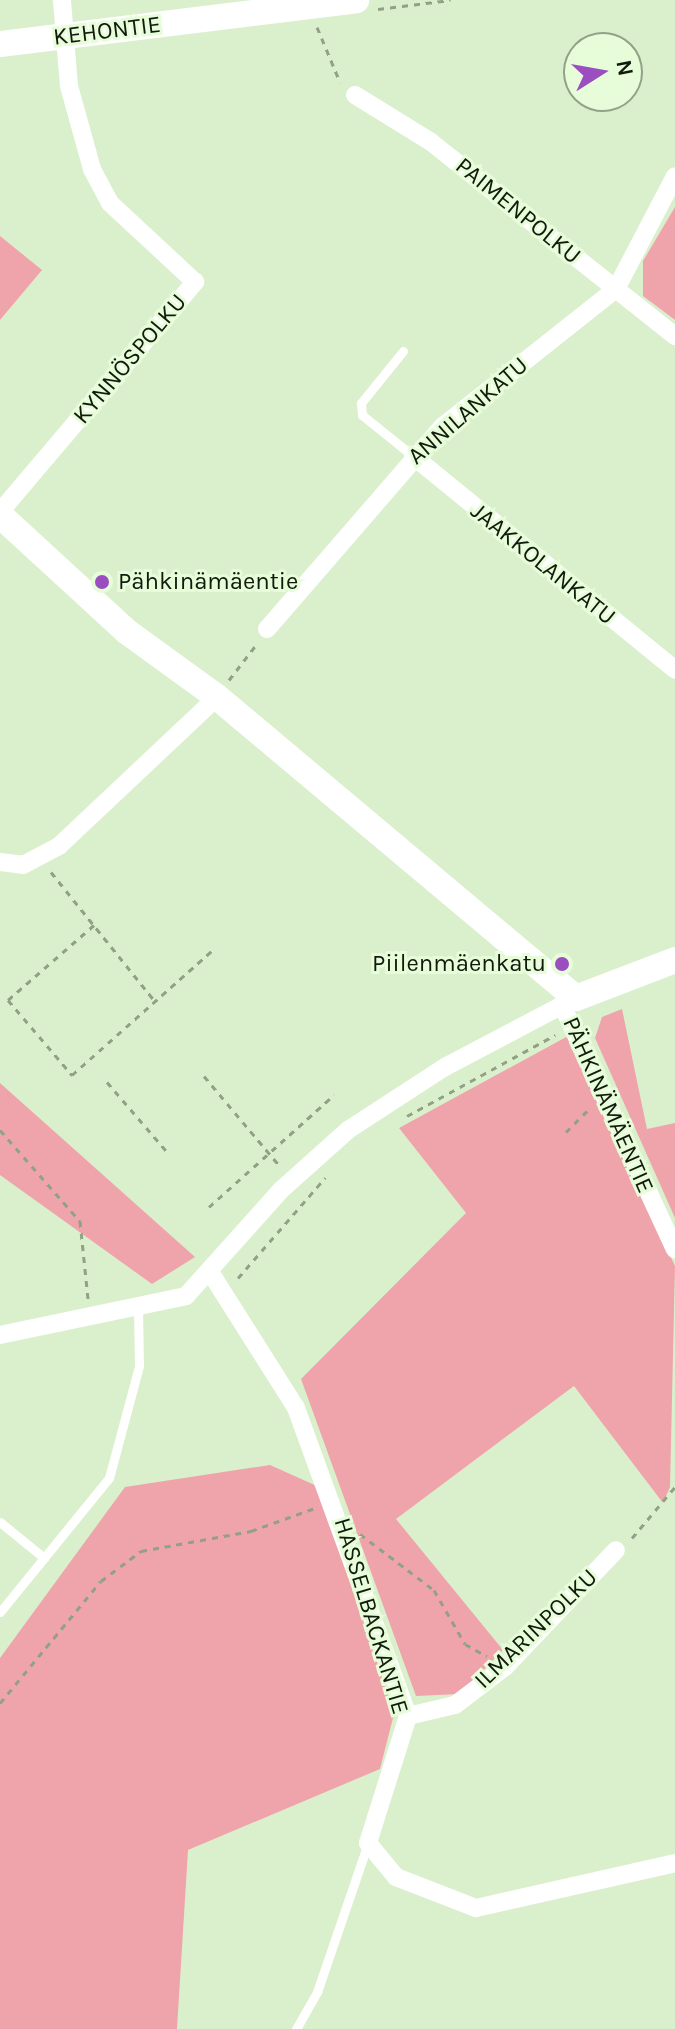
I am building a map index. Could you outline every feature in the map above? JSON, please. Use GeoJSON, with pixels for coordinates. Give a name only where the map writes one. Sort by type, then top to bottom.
{"type":"FeatureCollection","features":[{"type":"Feature","properties":{"kind":"street"},"geometry":{"type":"LineString","coordinates":[[62,0],[69,35]]}},
{"type":"Feature","properties":{"kind":"street","name":"KEHONTIE"},"geometry":{"type":"LineString","coordinates":[[0,44],[356,0]]}},
{"type":"Feature","properties":{"kind":"street","name":"KYNNÖSPOLKU"},"geometry":{"type":"LineString","coordinates":[[0,514],[195,282],[110,203],[92,169],[71,99],[69,35]]}},
{"type":"Feature","properties":{"kind":"street","name":"PAIMENPOLKU"},"geometry":{"type":"LineString","coordinates":[[355,95],[431,142],[675,336]]}},
{"type":"Feature","properties":{"kind":"street","name":"ANNILANKATU"},"geometry":{"type":"LineString","coordinates":[[267,629],[413,456],[616,289],[675,176]]}},
{"type":"Feature","properties":{"kind":"street","name":"JAAKKOLANKATU"},"geometry":{"type":"LineString","coordinates":[[413,456],[675,670]]}},
{"type":"Feature","properties":{"kind":"street","name":"PÄHKINÄMÄENTIE"},"geometry":{"type":"LineString","coordinates":[[0,514],[126,631],[221,691],[569,1001],[572,1027],[675,1249]]}},
{"type":"Feature","properties":{"kind":"street"},"geometry":{"type":"LineString","coordinates":[[0,862],[23,865],[39,856],[221,691]]}},
{"type":"Feature","properties":{"kind":"street"},"geometry":{"type":"LineString","coordinates":[[0,1335],[92,1320],[186,1296],[212,1275],[292,1180],[372,1112],[569,1001],[675,960]]}},
{"type":"Feature","properties":{"kind":"street","name":"HASSELBACKANTIE"},"geometry":{"type":"LineString","coordinates":[[212,1275],[296,1408],[335,1500],[408,1716],[368,1843]]}},
{"type":"Feature","properties":{"kind":"street","name":"ILMARINPOLKU"},"geometry":{"type":"LineString","coordinates":[[408,1716],[455,1705],[505,1667],[616,1550]]}},
{"type":"Feature","properties":{"kind":"street"},"geometry":{"type":"LineString","coordinates":[[368,1843],[396,1877],[476,1908],[675,1863]]}},
{"type":"Feature","properties":{"kind":"lane"},"geometry":{"type":"LineString","coordinates":[[403,351],[361,403],[362,415],[413,456]]}},
{"type":"Feature","properties":{"kind":"lane"},"geometry":{"type":"LineString","coordinates":[[0,1612],[109,1478],[139,1366],[138,1310]]}},
{"type":"Feature","properties":{"kind":"lane"},"geometry":{"type":"LineString","coordinates":[[0,1522],[44,1558]]}},
{"type":"Feature","properties":{"kind":"lane"},"geometry":{"type":"LineString","coordinates":[[296,2029],[317,1992],[368,1843]]}},
{"type":"Feature","properties":{"kind":"path"},"geometry":{"type":"LineString","coordinates":[[315,17],[328,65],[355,95]]}},
{"type":"Feature","properties":{"kind":"path"},"geometry":{"type":"LineString","coordinates":[[221,691],[267,629]]}},
{"type":"Feature","properties":{"kind":"path"},"geometry":{"type":"LineString","coordinates":[[39,856],[155,1001]]}},
{"type":"Feature","properties":{"kind":"path"},"geometry":{"type":"LineString","coordinates":[[94,925],[8,1000],[72,1075],[215,948]]}},
{"type":"Feature","properties":{"kind":"path"},"geometry":{"type":"LineString","coordinates":[[400,1120],[572,1027]]}},
{"type":"Feature","properties":{"kind":"path"},"geometry":{"type":"LineString","coordinates":[[204,1076],[292,1180]]}},
{"type":"Feature","properties":{"kind":"path"},"geometry":{"type":"LineString","coordinates":[[107,1082],[168,1153]]}},
{"type":"Feature","properties":{"kind":"path"},"geometry":{"type":"LineString","coordinates":[[209,1207],[334,1095]]}},
{"type":"Feature","properties":{"kind":"path"},"geometry":{"type":"LineString","coordinates":[[566,1132],[602,1096]]}},
{"type":"Feature","properties":{"kind":"path"},"geometry":{"type":"LineString","coordinates":[[0,1130],[80,1221],[92,1320]]}},
{"type":"Feature","properties":{"kind":"path"},"geometry":{"type":"LineString","coordinates":[[227,1299],[239,1274],[338,1166]]}},
{"type":"Feature","properties":{"kind":"path"},"geometry":{"type":"LineString","coordinates":[[616,1550],[650,1524],[675,1487]]}},
{"type":"Feature","properties":{"kind":"path"},"geometry":{"type":"LineString","coordinates":[[0,1703],[101,1581],[141,1551],[251,1531],[335,1500]]}},
{"type":"Feature","properties":{"kind":"path"},"geometry":{"type":"LineString","coordinates":[[345,1530],[370,1536],[434,1590],[465,1644],[505,1667]]}},
{"type":"Feature","properties":{"kind":"shaded area"},"geometry":{"type":"Polygon","coordinates":[[[675,207],[675,320],[643,296],[643,261],[675,207]]]}},
{"type":"Feature","properties":{"kind":"shaded area"},"geometry":{"type":"Polygon","coordinates":[[[0,236],[42,270],[0,320],[0,236]]]}},
{"type":"Feature","properties":{"kind":"shaded area"},"geometry":{"type":"Polygon","coordinates":[[[622,1009],[647,1129],[675,1123],[675,1218],[595,1038],[602,1017],[622,1009]]]}},
{"type":"Feature","properties":{"kind":"shaded area"},"geometry":{"type":"Polygon","coordinates":[[[568,1036],[675,1266],[670,1487],[663,1503],[574,1386],[396,1519],[503,1650],[460,1694],[416,1696],[301,1379],[466,1213],[399,1128],[568,1036]]]}},
{"type":"Feature","properties":{"kind":"shaded area"},"geometry":{"type":"Polygon","coordinates":[[[0,1083],[195,1257],[152,1284],[0,1175],[0,1083]]]}},
{"type":"Feature","properties":{"kind":"shaded area"},"geometry":{"type":"Polygon","coordinates":[[[270,1465],[319,1487],[394,1714],[380,1769],[188,1850],[177,2029],[0,2029],[0,1658],[125,1487],[270,1465]]]}},
{"type":"Feature","properties":{"kind":"place","name":"Pähkinämäentie"},"geometry":{"type":"Point","coordinates":[102,582]}},
{"type":"Feature","properties":{"kind":"place","name":"Piilenmäenkatu"},"geometry":{"type":"Point","coordinates":[562,964]}}]}
